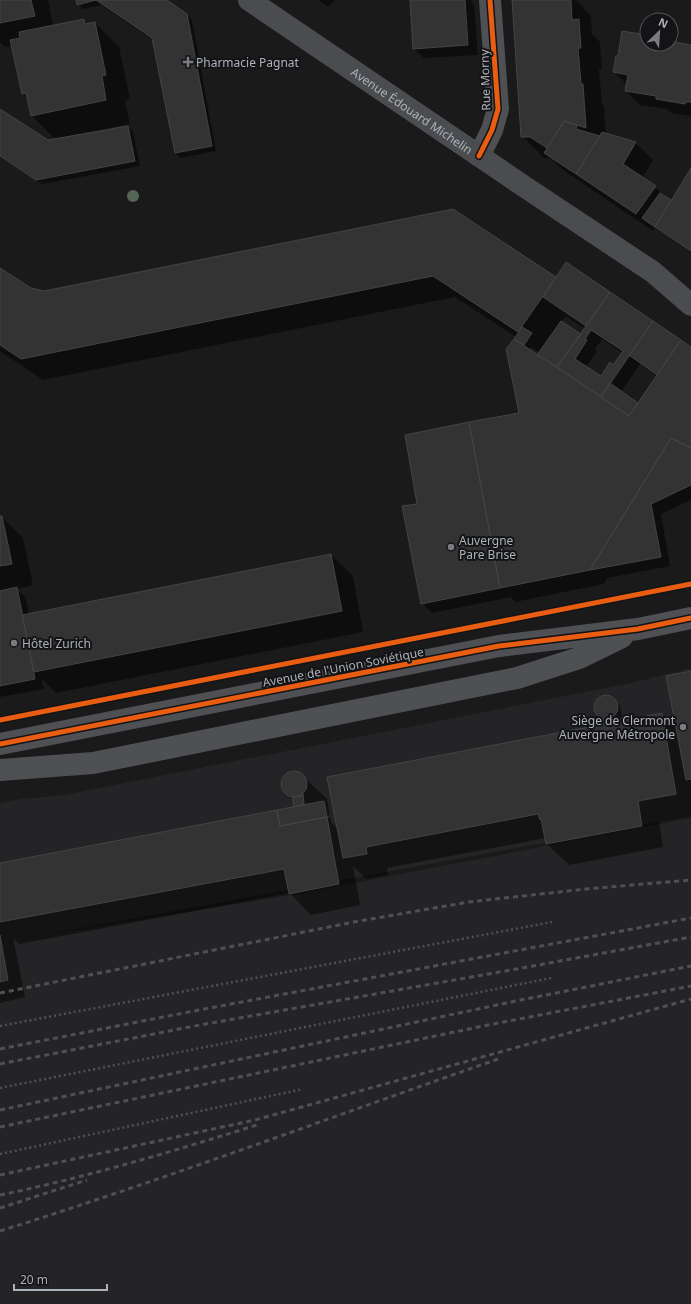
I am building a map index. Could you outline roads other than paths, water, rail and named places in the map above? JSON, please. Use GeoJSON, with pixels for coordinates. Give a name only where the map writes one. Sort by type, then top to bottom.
{"type":"FeatureCollection","features":[{"type":"Feature","properties":{"kind":"main road","name":"Avenue Édouard Michelin"},"geometry":{"type":"LineString","coordinates":[[249,0],[653,272],[691,305]]}},
{"type":"Feature","properties":{"kind":"street","name":"Rue Morny"},"geometry":{"type":"LineString","coordinates":[[479,156],[492,130],[498,109],[490,0]]}},
{"type":"Feature","properties":{"kind":"street","name":"Avenue de l'Union Soviétique"},"geometry":{"type":"LineString","coordinates":[[0,744],[499,646],[638,629],[691,618]]}},
{"type":"Feature","properties":{"kind":"street","name":"Avenue de l'Union Soviétique"},"geometry":{"type":"LineString","coordinates":[[0,770],[92,763],[516,678],[578,658],[638,629]]}},
{"type":"Feature","properties":{"kind":"railway"},"geometry":{"type":"LineString","coordinates":[[0,993],[354,922],[469,902],[586,889],[691,880]]}},
{"type":"Feature","properties":{"kind":"railway"},"geometry":{"type":"LineString","coordinates":[[0,1049],[199,1010],[691,918]]}},
{"type":"Feature","properties":{"kind":"railway"},"geometry":{"type":"LineString","coordinates":[[0,1064],[200,1025],[691,937]]}},
{"type":"Feature","properties":{"kind":"railway"},"geometry":{"type":"LineString","coordinates":[[0,1110],[516,1001],[691,966]]}},
{"type":"Feature","properties":{"kind":"railway"},"geometry":{"type":"LineString","coordinates":[[0,1127],[488,1025],[691,986]]}},
{"type":"Feature","properties":{"kind":"railway"},"geometry":{"type":"LineString","coordinates":[[0,1175],[255,1120],[691,999]]}},
{"type":"Feature","properties":{"kind":"railway"},"geometry":{"type":"LineString","coordinates":[[0,1231],[189,1168],[501,1058]]}},
{"type":"Feature","properties":{"kind":"railway"},"geometry":{"type":"LineString","coordinates":[[0,1195],[131,1163],[260,1124]]}},
{"type":"Feature","properties":{"kind":"railway"},"geometry":{"type":"LineString","coordinates":[[0,1208],[87,1180]]}},
{"type":"Feature","properties":{"kind":"place","name":"Pharmacie Pagnat"},"geometry":{"type":"Point","coordinates":[188,62]}},
{"type":"Feature","properties":{"kind":"place","name":"Auvergne Pare Brise"},"geometry":{"type":"Point","coordinates":[451,547]}},
{"type":"Feature","properties":{"kind":"place","name":"Hôtel Zurich"},"geometry":{"type":"Point","coordinates":[14,643]}},
{"type":"Feature","properties":{"kind":"place","name":"Siège de Clermont Auvergne Métropole"},"geometry":{"type":"Point","coordinates":[683,727]}}]}
